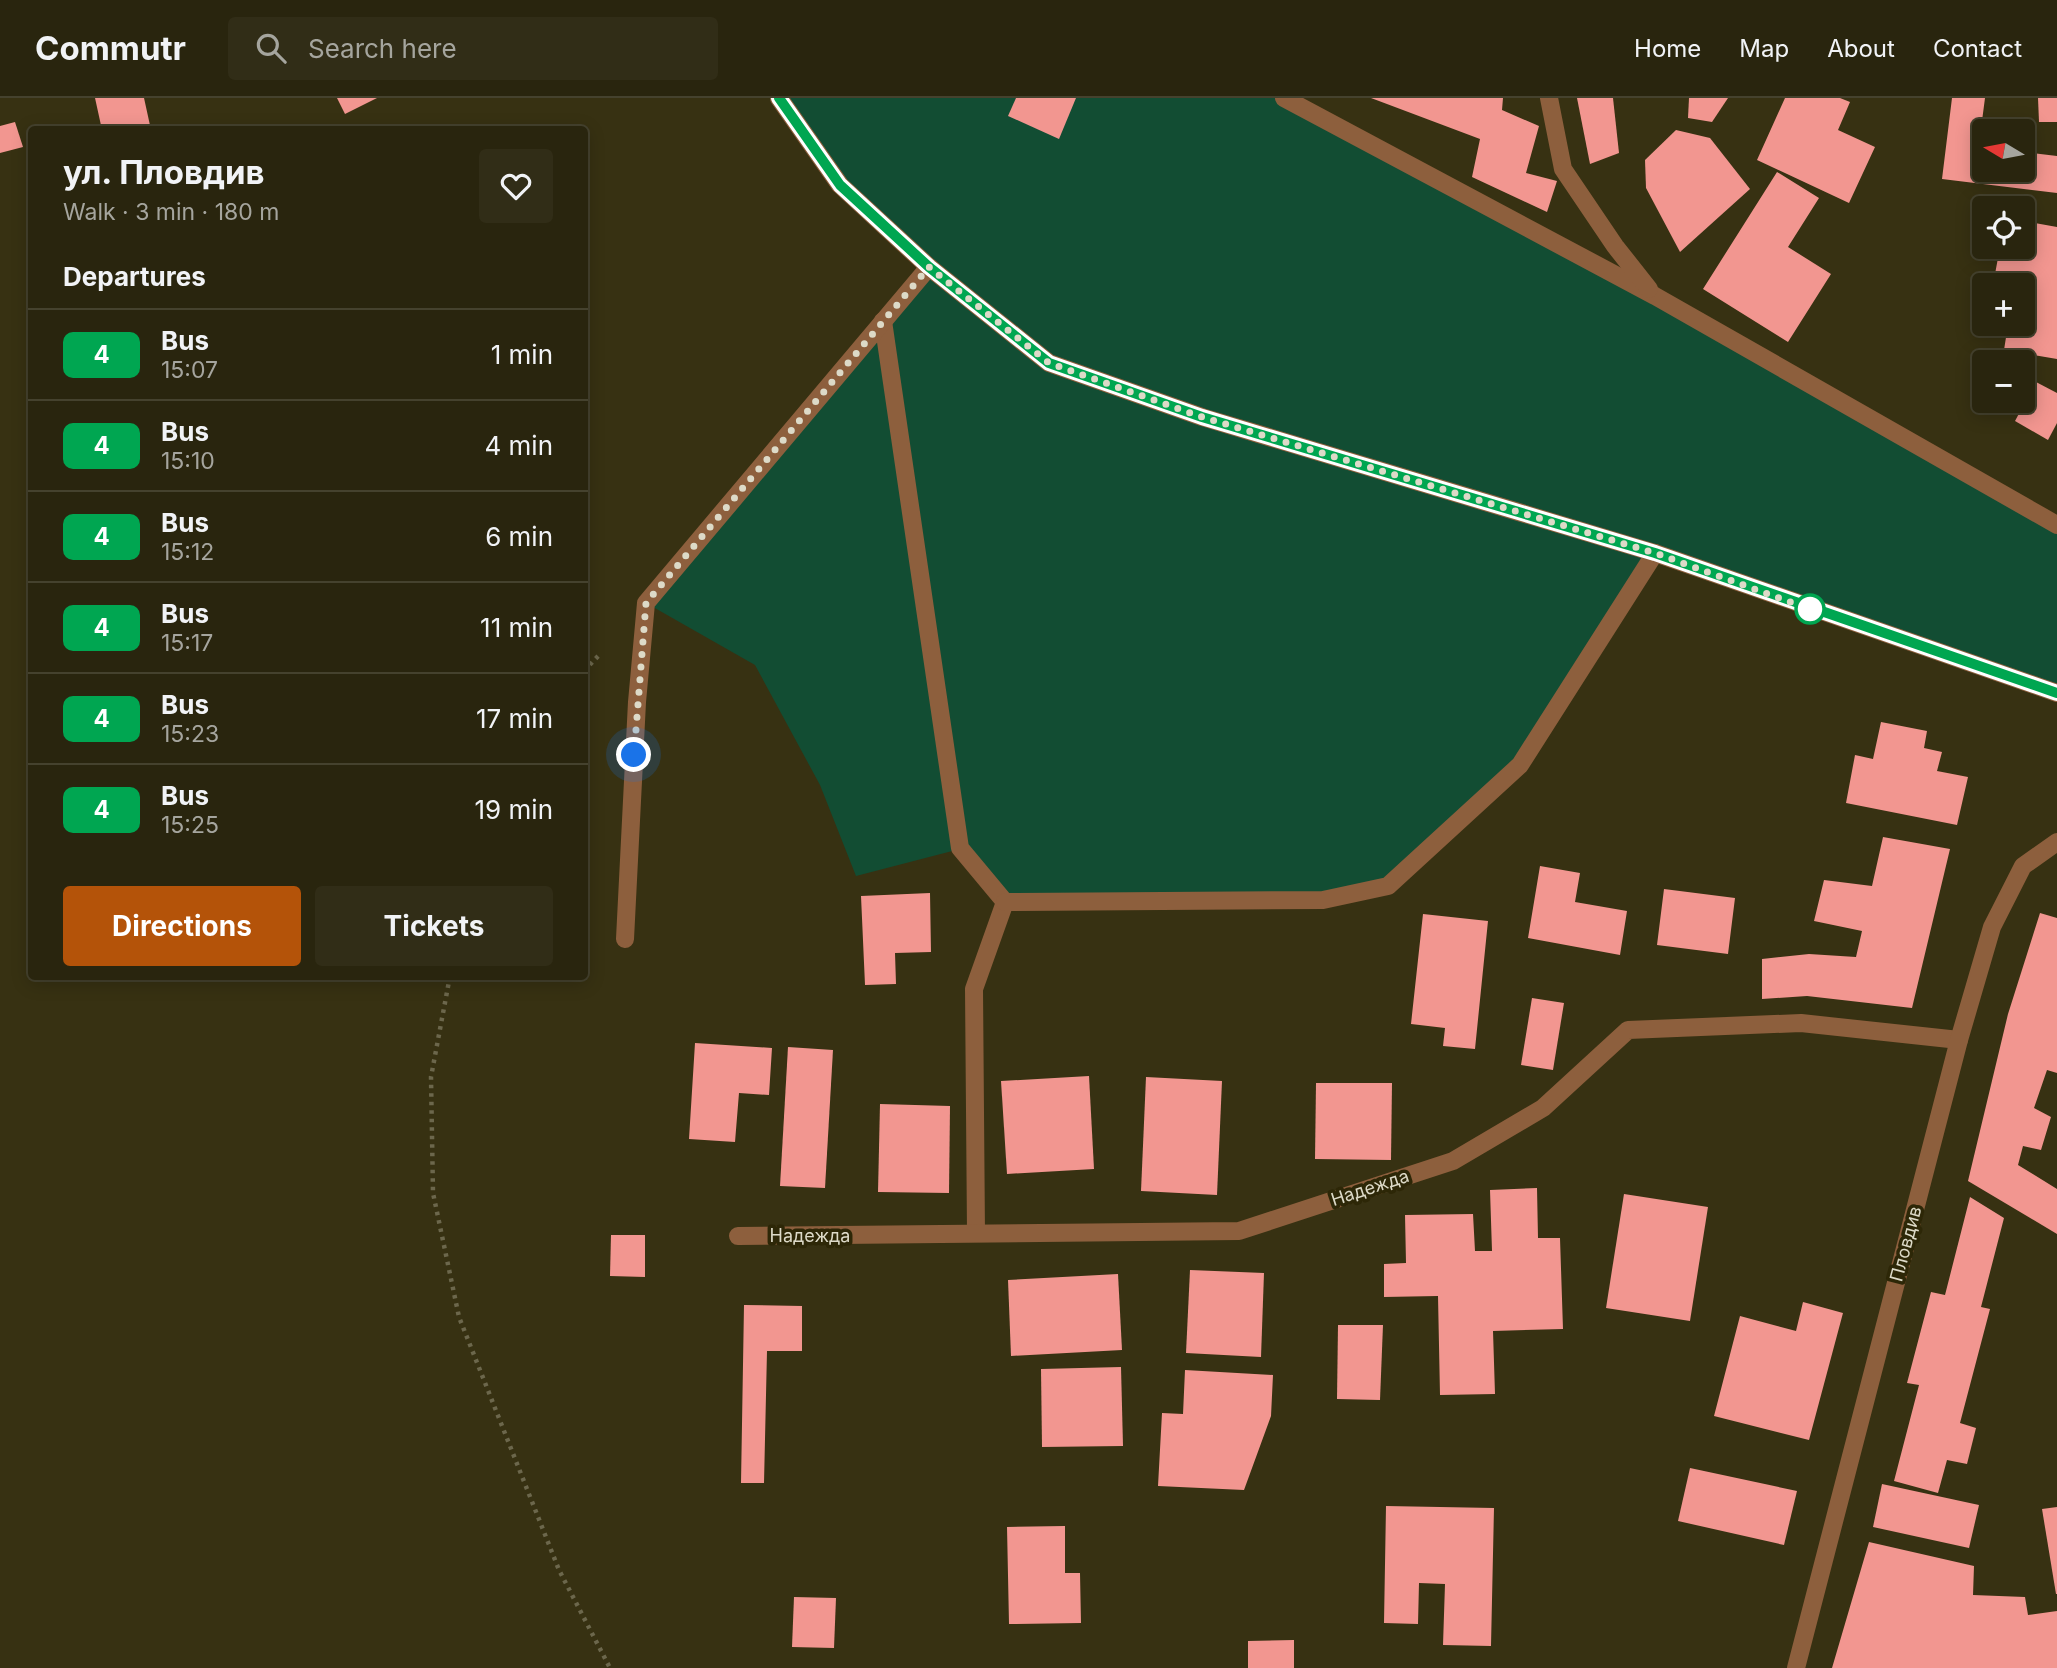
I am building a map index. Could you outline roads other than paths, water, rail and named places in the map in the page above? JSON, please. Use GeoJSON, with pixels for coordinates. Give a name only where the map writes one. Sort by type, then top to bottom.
{"type":"FeatureCollection","features":[{"type":"Feature","properties":{"kind":"street"},"geometry":{"type":"LineString","coordinates":[[779,98],[840,185],[929,267],[1049,363],[1202,417],[1655,553],[2057,693]]}},
{"type":"Feature","properties":{"kind":"street"},"geometry":{"type":"LineString","coordinates":[[1284,98],[1655,296],[2057,525]]}},
{"type":"Feature","properties":{"kind":"street"},"geometry":{"type":"LineString","coordinates":[[1549,98],[1563,169],[1615,246],[1655,296]]}},
{"type":"Feature","properties":{"kind":"street"},"geometry":{"type":"LineString","coordinates":[[625,939],[637,702],[646,603],[929,267]]}},
{"type":"Feature","properties":{"kind":"street"},"geometry":{"type":"LineString","coordinates":[[883,321],[960,849],[1005,902]]}},
{"type":"Feature","properties":{"kind":"street"},"geometry":{"type":"LineString","coordinates":[[1005,902],[1323,900],[1388,886],[1520,765],[1655,553]]}},
{"type":"Feature","properties":{"kind":"street","name":"Пловдив"},"geometry":{"type":"LineString","coordinates":[[1796,1668],[1959,1040],[1992,927],[2023,866],[2057,842]]}},
{"type":"Feature","properties":{"kind":"street"},"geometry":{"type":"LineString","coordinates":[[976,1233],[974,989],[1005,902]]}},
{"type":"Feature","properties":{"kind":"street","name":"Надежда"},"geometry":{"type":"LineString","coordinates":[[738,1236],[1239,1231],[1453,1161],[1543,1108],[1628,1030],[1801,1023],[1959,1040]]}}]}
